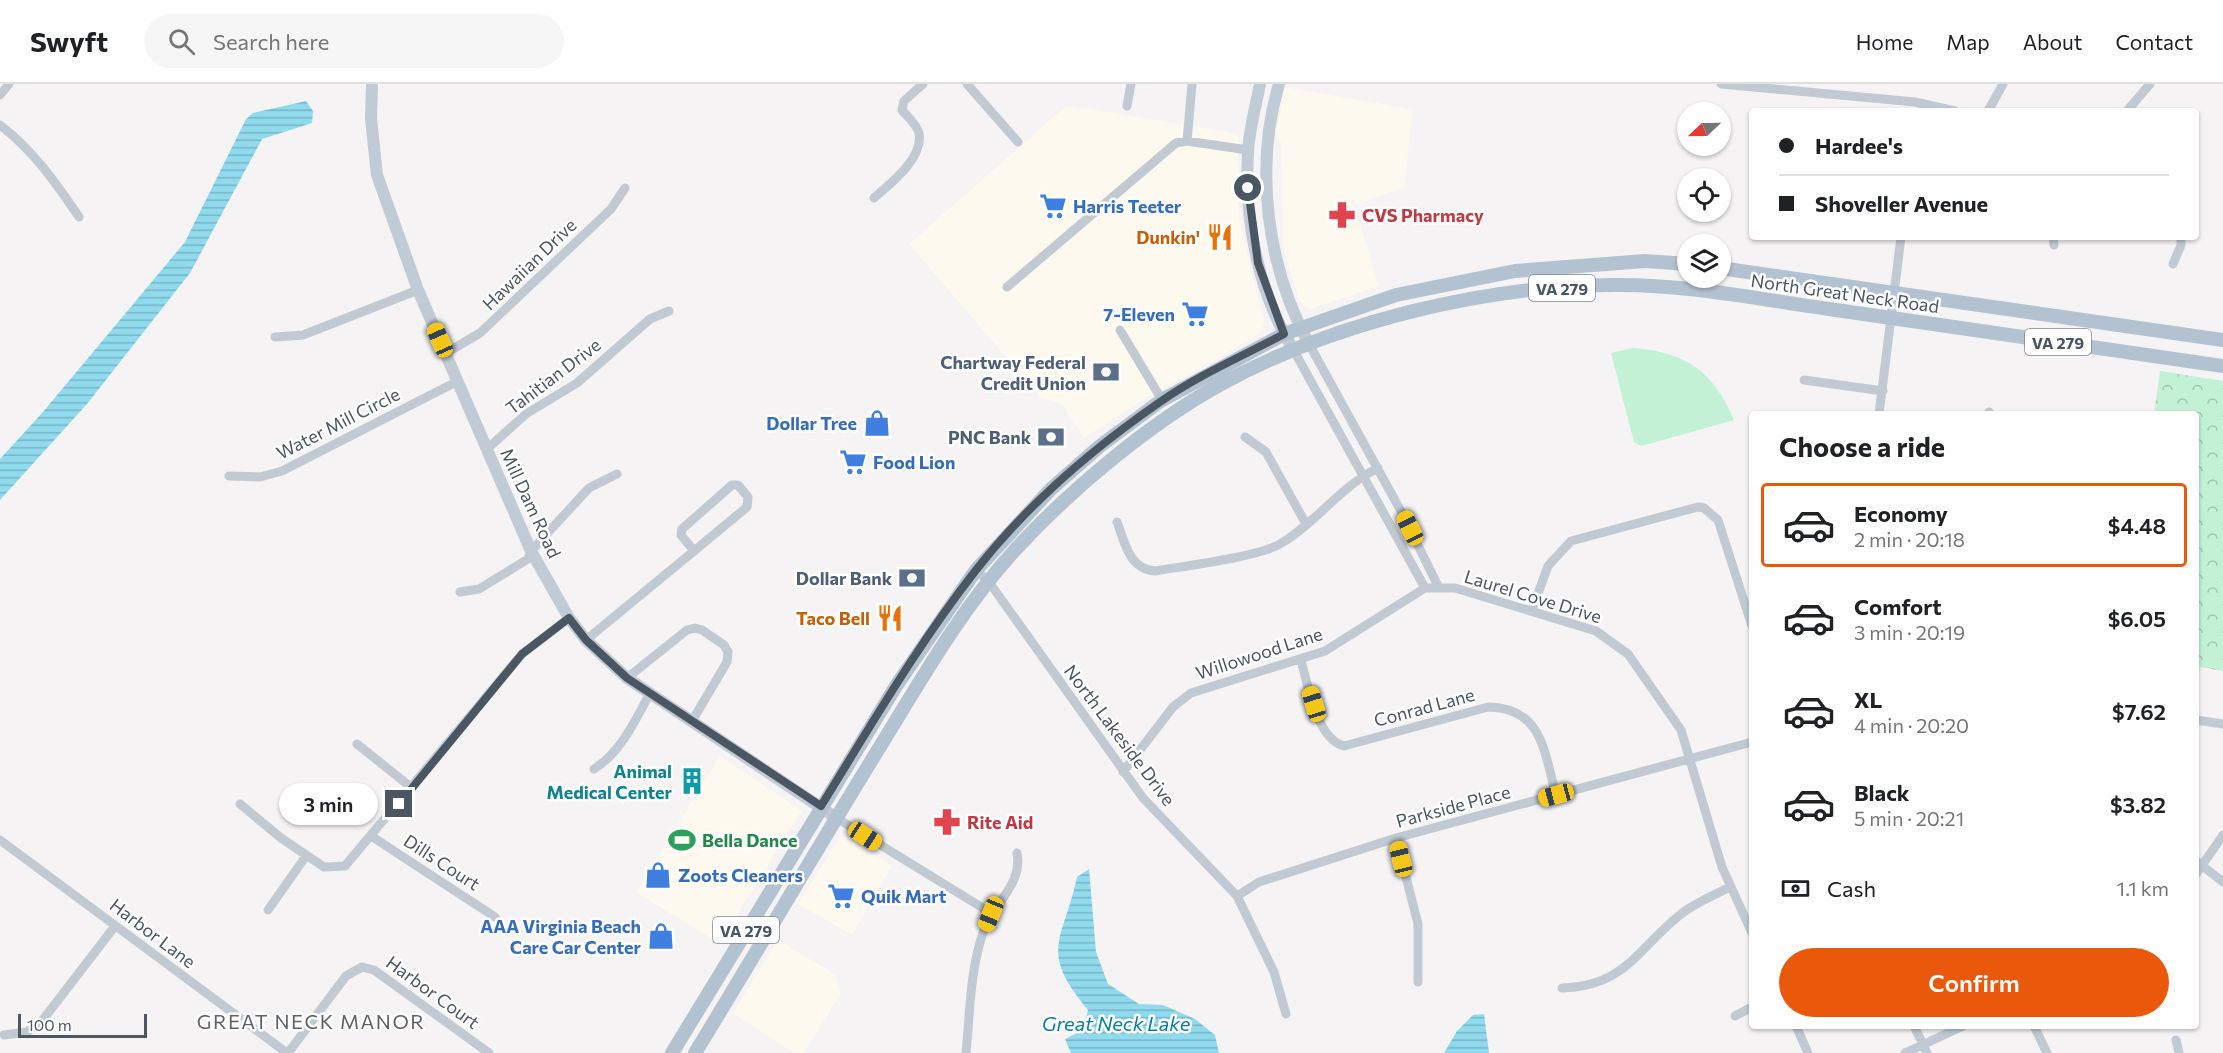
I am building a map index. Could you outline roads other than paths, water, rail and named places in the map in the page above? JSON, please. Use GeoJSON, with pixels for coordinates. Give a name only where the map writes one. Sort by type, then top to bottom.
{"type":"FeatureCollection","features":[{"type":"Feature","properties":{"kind":"main road","name":"VA 279"},"geometry":{"type":"LineString","coordinates":[[672,1053],[896,686],[976,570],[1051,489],[1100,446],[1162,400],[1284,334],[1396,295],[1515,271],[1645,261],[1677,263]]}},
{"type":"Feature","properties":{"kind":"main road","name":"North Great Neck Road"},"geometry":{"type":"LineString","coordinates":[[1731,270],[2223,340]]}},
{"type":"Feature","properties":{"kind":"main road","name":"North Great Neck Road"},"geometry":{"type":"LineString","coordinates":[[695,1053],[835,817],[943,645],[1014,551],[1066,500],[1173,414],[1219,385],[1293,349],[1431,306],[1524,291],[1615,285],[1704,291],[2223,366]]}},
{"type":"Feature","properties":{"kind":"street"},"geometry":{"type":"LineString","coordinates":[[0,95],[9,84]]}},
{"type":"Feature","properties":{"kind":"street","name":"Mill Dam Road"},"geometry":{"type":"LineString","coordinates":[[372,84],[371,118],[377,175],[418,290],[531,551],[569,618],[586,640],[627,678],[835,817]]}},
{"type":"Feature","properties":{"kind":"street"},"geometry":{"type":"LineString","coordinates":[[874,198],[906,171],[919,139],[919,131],[902,110],[904,101],[923,84]]}},
{"type":"Feature","properties":{"kind":"street"},"geometry":{"type":"LineString","coordinates":[[967,84],[1018,142]]}},
{"type":"Feature","properties":{"kind":"street"},"geometry":{"type":"LineString","coordinates":[[1127,106],[1131,84]]}},
{"type":"Feature","properties":{"kind":"street"},"geometry":{"type":"LineString","coordinates":[[1260,84],[1248,150],[1249,201],[1258,263],[1284,334],[1364,474],[1425,588]]}},
{"type":"Feature","properties":{"kind":"street"},"geometry":{"type":"LineString","coordinates":[[1279,84],[1274,102],[1267,153],[1269,220],[1280,267],[1300,327],[1309,344]]}},
{"type":"Feature","properties":{"kind":"street"},"geometry":{"type":"LineString","coordinates":[[1721,84],[1801,88],[1931,108]]}},
{"type":"Feature","properties":{"kind":"street"},"geometry":{"type":"LineString","coordinates":[[1991,108],[2003,84]]}},
{"type":"Feature","properties":{"kind":"street"},"geometry":{"type":"LineString","coordinates":[[2132,108],[2150,84]]}},
{"type":"Feature","properties":{"kind":"street"},"geometry":{"type":"LineString","coordinates":[[1188,141],[1190,89]]}},
{"type":"Feature","properties":{"kind":"street"},"geometry":{"type":"LineString","coordinates":[[0,125],[37,159],[79,217]]}},
{"type":"Feature","properties":{"kind":"street"},"geometry":{"type":"LineString","coordinates":[[1007,287],[1176,143],[1188,141],[1248,150]]}},
{"type":"Feature","properties":{"kind":"street","name":"Hawaiian Drive"},"geometry":{"type":"LineString","coordinates":[[446,353],[480,333],[611,209],[625,188]]}},
{"type":"Feature","properties":{"kind":"street"},"geometry":{"type":"LineString","coordinates":[[1880,411],[1901,240]]}},
{"type":"Feature","properties":{"kind":"street"},"geometry":{"type":"LineString","coordinates":[[2172,264],[2181,240]]}},
{"type":"Feature","properties":{"kind":"street"},"geometry":{"type":"LineString","coordinates":[[275,337],[303,335],[418,290]]}},
{"type":"Feature","properties":{"kind":"street","name":"Tahitian Drive"},"geometry":{"type":"LineString","coordinates":[[487,449],[526,414],[577,383],[650,319],[669,311]]}},
{"type":"Feature","properties":{"kind":"street"},"geometry":{"type":"LineString","coordinates":[[1120,330],[1162,400]]}},
{"type":"Feature","properties":{"kind":"street","name":"Laurel Cove Drive"},"geometry":{"type":"LineString","coordinates":[[1309,344],[1378,468],[1438,586]]}},
{"type":"Feature","properties":{"kind":"street"},"geometry":{"type":"LineString","coordinates":[[1804,380],[1883,391]]}},
{"type":"Feature","properties":{"kind":"street","name":"Water Mill Circle"},"geometry":{"type":"LineString","coordinates":[[229,476],[260,477],[282,471],[458,381]]}},
{"type":"Feature","properties":{"kind":"street"},"geometry":{"type":"LineString","coordinates":[[1245,437],[1266,452],[1306,524]]}},
{"type":"Feature","properties":{"kind":"street"},"geometry":{"type":"LineString","coordinates":[[1117,522],[1137,566],[1155,572],[1270,549],[1306,524],[1364,474],[1378,468]]}},
{"type":"Feature","properties":{"kind":"street"},"geometry":{"type":"LineString","coordinates":[[460,592],[479,589],[528,559],[531,551],[589,488],[617,474]]}},
{"type":"Feature","properties":{"kind":"street"},"geometry":{"type":"LineString","coordinates":[[586,640],[694,551],[747,507],[747,497],[738,485],[732,485],[682,530],[681,536],[694,551]]}},
{"type":"Feature","properties":{"kind":"street"},"geometry":{"type":"LineString","coordinates":[[1532,610],[1541,580],[1555,556],[1571,541],[1589,534],[1687,508],[1704,508],[1718,520],[1749,617]]}},
{"type":"Feature","properties":{"kind":"street","name":"North Lakeside Drive"},"geometry":{"type":"LineString","coordinates":[[976,570],[990,582],[1123,772],[1161,819],[1237,897],[1274,972],[1286,1014]]}},
{"type":"Feature","properties":{"kind":"street","name":"Laurel Cove Drive"},"geometry":{"type":"LineString","coordinates":[[1425,588],[1438,586],[1455,588],[1532,610],[1596,631],[1618,645],[1673,715],[1691,759],[1719,858],[1749,927]]}},
{"type":"Feature","properties":{"kind":"street","name":"Willowood Lane"},"geometry":{"type":"LineString","coordinates":[[1123,772],[1173,707],[1185,696],[1206,686],[1301,661],[1344,641],[1425,588]]}},
{"type":"Feature","properties":{"kind":"street"},"geometry":{"type":"LineString","coordinates":[[240,804],[306,856],[324,867],[345,866],[522,654],[569,618]]}},
{"type":"Feature","properties":{"kind":"street"},"geometry":{"type":"LineString","coordinates":[[627,678],[687,630],[694,628],[710,635],[724,645],[728,652],[727,662],[692,721]]}},
{"type":"Feature","properties":{"kind":"street","name":"Conrad Lane"},"geometry":{"type":"LineString","coordinates":[[1301,661],[1321,725],[1326,736],[1336,743],[1344,746],[1488,707],[1515,711],[1536,728],[1556,795]]}},
{"type":"Feature","properties":{"kind":"street"},"geometry":{"type":"LineString","coordinates":[[594,770],[611,756],[620,744],[650,693]]}},
{"type":"Feature","properties":{"kind":"street"},"geometry":{"type":"LineString","coordinates":[[2199,720],[2223,724]]}},
{"type":"Feature","properties":{"kind":"street","name":"Parkside Place"},"geometry":{"type":"LineString","coordinates":[[1237,897],[1259,882],[1396,838],[1749,743]]}},
{"type":"Feature","properties":{"kind":"street"},"geometry":{"type":"LineString","coordinates":[[357,744],[412,788]]}},
{"type":"Feature","properties":{"kind":"street"},"geometry":{"type":"LineString","coordinates":[[835,817],[991,914]]}},
{"type":"Feature","properties":{"kind":"street"},"geometry":{"type":"LineString","coordinates":[[2199,866],[2223,835]]}},
{"type":"Feature","properties":{"kind":"street","name":"Dills Court"},"geometry":{"type":"LineString","coordinates":[[371,836],[495,917]]}},
{"type":"Feature","properties":{"kind":"street"},"geometry":{"type":"LineString","coordinates":[[1396,838],[1418,924],[1418,982]]}},
{"type":"Feature","properties":{"kind":"street","name":"Harbor Lane"},"geometry":{"type":"LineString","coordinates":[[0,840],[288,1053]]}},
{"type":"Feature","properties":{"kind":"street"},"geometry":{"type":"LineString","coordinates":[[966,1053],[977,960],[991,914],[1017,876],[1017,853]]}},
{"type":"Feature","properties":{"kind":"street"},"geometry":{"type":"LineString","coordinates":[[268,910],[306,856]]}},
{"type":"Feature","properties":{"kind":"street"},"geometry":{"type":"LineString","coordinates":[[2199,868],[2223,882]]}},
{"type":"Feature","properties":{"kind":"street"},"geometry":{"type":"LineString","coordinates":[[1562,988],[1586,987],[1622,972],[1682,913],[1730,887]]}},
{"type":"Feature","properties":{"kind":"street"},"geometry":{"type":"LineString","coordinates":[[3,1035],[27,1032],[42,1021],[115,926]]}},
{"type":"Feature","properties":{"kind":"street","name":"Harbor Court"},"geometry":{"type":"LineString","coordinates":[[288,1053],[346,976],[362,967],[374,970],[489,1053]]}},
{"type":"Feature","properties":{"kind":"street"},"geometry":{"type":"LineString","coordinates":[[1735,1016],[1749,1009]]}},
{"type":"Feature","properties":{"kind":"street"},"geometry":{"type":"LineString","coordinates":[[1797,1029],[1808,1053]]}},
{"type":"Feature","properties":{"kind":"street"},"geometry":{"type":"LineString","coordinates":[[1915,1029],[1925,1049]]}},
{"type":"Feature","properties":{"kind":"street"},"geometry":{"type":"LineString","coordinates":[[1905,1053],[1925,1049],[1958,1029]]}},
{"type":"Feature","properties":{"kind":"street"},"geometry":{"type":"LineString","coordinates":[[2035,1029],[2047,1053]]}},
{"type":"Feature","properties":{"kind":"street"},"geometry":{"type":"LineString","coordinates":[[2176,1040],[2179,1053]]}},
{"type":"Feature","properties":{"kind":"water"},"geometry":{"type":"Polygon","coordinates":[[[306,101],[313,111],[312,123],[262,139],[190,273],[87,404],[0,500],[0,459],[43,412],[185,242],[246,119],[253,113],[306,101]]]}},
{"type":"Feature","properties":{"kind":"water","name":"Great Neck Lake"},"geometry":{"type":"Polygon","coordinates":[[[1089,869],[1096,952],[1108,984],[1139,1004],[1163,1005],[1195,1019],[1215,1035],[1219,1053],[1071,1053],[1065,1039],[1083,1030],[1088,1010],[1063,973],[1058,945],[1077,877],[1089,869]]]}},
{"type":"Feature","properties":{"kind":"water"},"geometry":{"type":"Polygon","coordinates":[[[1484,1014],[1489,1053],[1444,1053],[1457,1031],[1473,1015],[1484,1014]]]}},
{"type":"Feature","properties":{"kind":"place","name":"Harris Teeter"},"geometry":{"type":"Point","coordinates":[1053,206]}},
{"type":"Feature","properties":{"kind":"place","name":"CVS Pharmacy"},"geometry":{"type":"Point","coordinates":[1342,215]}},
{"type":"Feature","properties":{"kind":"place","name":"Dunkin'"},"geometry":{"type":"Point","coordinates":[1220,237]}},
{"type":"Feature","properties":{"kind":"place","name":"7-Eleven"},"geometry":{"type":"Point","coordinates":[1195,314]}},
{"type":"Feature","properties":{"kind":"place","name":"Chartway Federal Credit Union"},"geometry":{"type":"Point","coordinates":[1106,372]}},
{"type":"Feature","properties":{"kind":"place","name":"Dollar Tree"},"geometry":{"type":"Point","coordinates":[877,423]}},
{"type":"Feature","properties":{"kind":"place","name":"PNC Bank"},"geometry":{"type":"Point","coordinates":[1051,437]}},
{"type":"Feature","properties":{"kind":"place","name":"Food Lion"},"geometry":{"type":"Point","coordinates":[853,462]}},
{"type":"Feature","properties":{"kind":"place","name":"Dollar Bank"},"geometry":{"type":"Point","coordinates":[912,578]}},
{"type":"Feature","properties":{"kind":"place","name":"Taco Bell"},"geometry":{"type":"Point","coordinates":[890,618]}},
{"type":"Feature","properties":{"kind":"place","name":"Animal Medical Center"},"geometry":{"type":"Point","coordinates":[692,781]}},
{"type":"Feature","properties":{"kind":"place","name":"Rite Aid"},"geometry":{"type":"Point","coordinates":[947,822]}},
{"type":"Feature","properties":{"kind":"place","name":"Bella Dance"},"geometry":{"type":"Point","coordinates":[682,840]}},
{"type":"Feature","properties":{"kind":"place","name":"Zoots Cleaners"},"geometry":{"type":"Point","coordinates":[658,875]}},
{"type":"Feature","properties":{"kind":"place","name":"Quik Mart"},"geometry":{"type":"Point","coordinates":[841,896]}},
{"type":"Feature","properties":{"kind":"place","name":"AAA Virginia Beach Care Car Center"},"geometry":{"type":"Point","coordinates":[661,936]}},
{"type":"Feature","properties":{"kind":"district","name":"GREAT NECK MANOR"},"geometry":{"type":"Point","coordinates":[311,1021]}}]}
